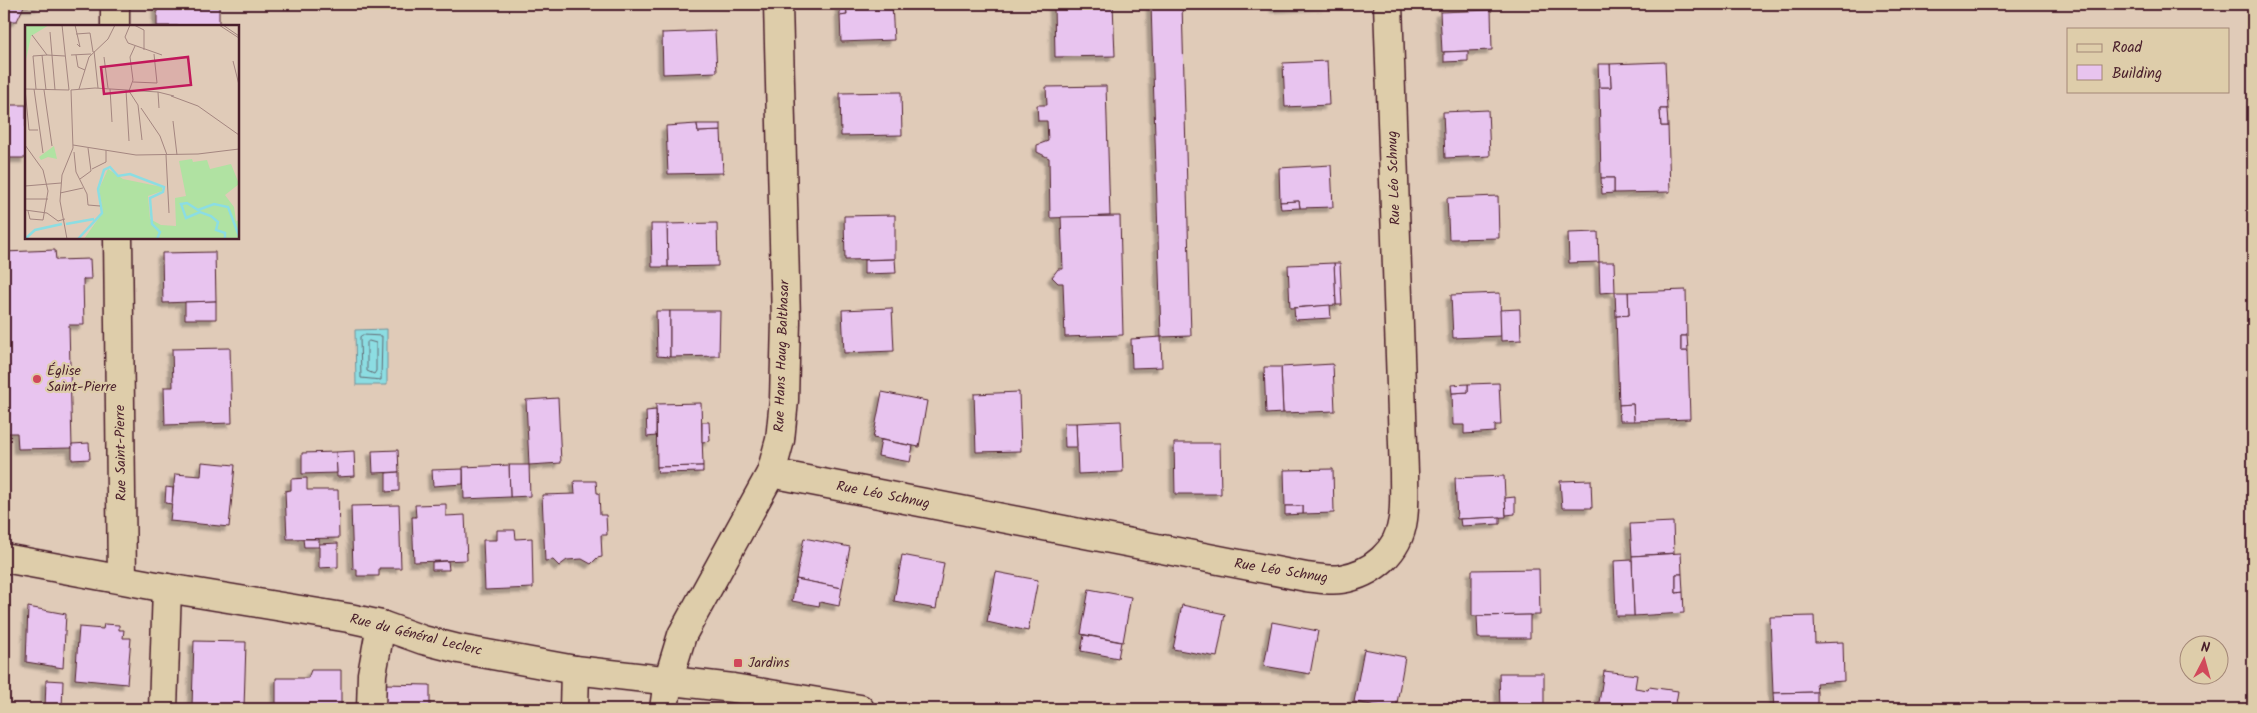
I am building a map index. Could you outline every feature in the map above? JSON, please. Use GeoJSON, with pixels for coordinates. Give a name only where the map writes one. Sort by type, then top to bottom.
{"type":"FeatureCollection","features":[{"type":"Feature","properties":{"kind":"street"},"geometry":{"type":"LineString","coordinates":[[115,4],[115,25]]}},
{"type":"Feature","properties":{"kind":"street","name":"Rue Hans Haug Balthasar"},"geometry":{"type":"LineString","coordinates":[[664,709],[668,681],[682,635],[771,473],[780,440],[783,416],[786,331],[778,4]]}},
{"type":"Feature","properties":{"kind":"street","name":"Rue Léo Schnug"},"geometry":{"type":"LineString","coordinates":[[771,473],[1306,577],[1339,580],[1364,572],[1382,561],[1395,544],[1403,520],[1404,473],[1388,4]]}},
{"type":"Feature","properties":{"kind":"street","name":"Rue Saint-Pierre"},"geometry":{"type":"LineString","coordinates":[[118,239],[122,579]]}},
{"type":"Feature","properties":{"kind":"street","name":"Rue du Général Leclerc"},"geometry":{"type":"LineString","coordinates":[[4,558],[167,588],[350,618],[381,625],[423,640],[459,649],[575,670],[733,688],[860,709]]}},
{"type":"Feature","properties":{"kind":"street"},"geometry":{"type":"LineString","coordinates":[[163,709],[167,588]]}},
{"type":"Feature","properties":{"kind":"street"},"geometry":{"type":"LineString","coordinates":[[371,709],[372,674],[381,625]]}},
{"type":"Feature","properties":{"kind":"street"},"geometry":{"type":"LineString","coordinates":[[574,709],[575,670]]}},
{"type":"Feature","properties":{"kind":"water"},"geometry":{"type":"Polygon","coordinates":[[[387,329],[387,385],[356,385],[355,330],[387,329]]]}},
{"type":"Feature","properties":{"kind":"building"},"geometry":{"type":"Polygon","coordinates":[[[4,4],[41,4],[41,6],[4,7],[4,4]]]}},
{"type":"Feature","properties":{"kind":"building"},"geometry":{"type":"Polygon","coordinates":[[[157,4],[219,4],[219,25],[157,25],[157,4]]]}},
{"type":"Feature","properties":{"kind":"building"},"geometry":{"type":"Polygon","coordinates":[[[840,4],[846,4],[847,15],[840,16],[840,4]]]}},
{"type":"Feature","properties":{"kind":"building"},"geometry":{"type":"Polygon","coordinates":[[[846,4],[892,4],[894,40],[841,42],[840,16],[847,15],[846,4]]]}},
{"type":"Feature","properties":{"kind":"building"},"geometry":{"type":"Polygon","coordinates":[[[1049,4],[1113,4],[1115,56],[1055,57],[1054,6],[1049,4]]]}},
{"type":"Feature","properties":{"kind":"building"},"geometry":{"type":"Polygon","coordinates":[[[1151,4],[1182,4],[1191,336],[1161,337],[1151,4]]]}},
{"type":"Feature","properties":{"kind":"building"},"geometry":{"type":"Polygon","coordinates":[[[1275,4],[1293,4],[1293,7],[1275,8],[1275,4]]]}},
{"type":"Feature","properties":{"kind":"building"},"geometry":{"type":"Polygon","coordinates":[[[1293,4],[1327,4],[1327,5],[1293,7],[1293,4]]]}},
{"type":"Feature","properties":{"kind":"building"},"geometry":{"type":"Polygon","coordinates":[[[24,6],[17,21],[4,21],[4,7],[24,6]]]}},
{"type":"Feature","properties":{"kind":"building"},"geometry":{"type":"Polygon","coordinates":[[[1491,10],[1492,50],[1442,52],[1440,12],[1491,10]]]}},
{"type":"Feature","properties":{"kind":"building"},"geometry":{"type":"Polygon","coordinates":[[[715,31],[717,72],[663,74],[662,33],[715,31]]]}},
{"type":"Feature","properties":{"kind":"building"},"geometry":{"type":"Polygon","coordinates":[[[1468,51],[1468,61],[1444,62],[1444,52],[1468,51]]]}},
{"type":"Feature","properties":{"kind":"building"},"geometry":{"type":"Polygon","coordinates":[[[1327,61],[1329,105],[1285,107],[1283,63],[1327,61]]]}},
{"type":"Feature","properties":{"kind":"building"},"geometry":{"type":"Polygon","coordinates":[[[1665,62],[1667,109],[1660,109],[1661,126],[1668,126],[1670,192],[1614,193],[1614,178],[1601,178],[1599,87],[1611,87],[1610,64],[1665,62]]]}},
{"type":"Feature","properties":{"kind":"building"},"geometry":{"type":"Polygon","coordinates":[[[1598,64],[1610,64],[1611,87],[1599,87],[1598,64]]]}},
{"type":"Feature","properties":{"kind":"building"},"geometry":{"type":"Polygon","coordinates":[[[1106,86],[1110,216],[1050,218],[1049,158],[1037,152],[1037,145],[1048,141],[1047,121],[1038,121],[1037,105],[1047,105],[1046,87],[1106,86]]]}},
{"type":"Feature","properties":{"kind":"building"},"geometry":{"type":"Polygon","coordinates":[[[901,92],[902,135],[841,136],[840,93],[901,92]]]}},
{"type":"Feature","properties":{"kind":"building"},"geometry":{"type":"Polygon","coordinates":[[[4,105],[25,105],[25,158],[4,158],[4,105]]]}},
{"type":"Feature","properties":{"kind":"building"},"geometry":{"type":"Polygon","coordinates":[[[1660,109],[1667,109],[1668,126],[1661,126],[1660,109]]]}},
{"type":"Feature","properties":{"kind":"building"},"geometry":{"type":"Polygon","coordinates":[[[1488,110],[1490,156],[1445,158],[1443,112],[1488,110]]]}},
{"type":"Feature","properties":{"kind":"building"},"geometry":{"type":"Polygon","coordinates":[[[697,124],[698,132],[721,131],[723,173],[668,174],[666,126],[697,124]]]}},
{"type":"Feature","properties":{"kind":"building"},"geometry":{"type":"Polygon","coordinates":[[[697,124],[721,124],[721,131],[698,132],[697,124]]]}},
{"type":"Feature","properties":{"kind":"building"},"geometry":{"type":"Polygon","coordinates":[[[1331,165],[1333,207],[1300,208],[1299,201],[1280,202],[1279,168],[1331,165]]]}},
{"type":"Feature","properties":{"kind":"building"},"geometry":{"type":"Polygon","coordinates":[[[1601,178],[1614,178],[1614,193],[1602,194],[1601,178]]]}},
{"type":"Feature","properties":{"kind":"building"},"geometry":{"type":"Polygon","coordinates":[[[1498,196],[1499,238],[1449,239],[1447,198],[1498,196]]]}},
{"type":"Feature","properties":{"kind":"building"},"geometry":{"type":"Polygon","coordinates":[[[1299,201],[1300,208],[1281,209],[1280,202],[1299,201]]]}},
{"type":"Feature","properties":{"kind":"building"},"geometry":{"type":"Polygon","coordinates":[[[895,215],[895,259],[845,260],[844,216],[895,215]]]}},
{"type":"Feature","properties":{"kind":"building"},"geometry":{"type":"Polygon","coordinates":[[[1120,216],[1123,335],[1065,337],[1063,283],[1058,283],[1052,277],[1058,269],[1063,269],[1061,217],[1120,216]]]}},
{"type":"Feature","properties":{"kind":"building"},"geometry":{"type":"Polygon","coordinates":[[[717,223],[718,266],[668,267],[667,224],[717,223]]]}},
{"type":"Feature","properties":{"kind":"building"},"geometry":{"type":"Polygon","coordinates":[[[651,224],[667,224],[668,267],[652,267],[651,224]]]}},
{"type":"Feature","properties":{"kind":"building"},"geometry":{"type":"Polygon","coordinates":[[[1598,232],[1599,262],[1569,263],[1568,233],[1598,232]]]}},
{"type":"Feature","properties":{"kind":"building","name":"Église Saint-Pierre"},"geometry":{"type":"Polygon","coordinates":[[[55,250],[56,260],[90,259],[91,279],[83,279],[84,325],[69,325],[72,448],[18,449],[17,433],[4,433],[4,252],[55,250]]]}},
{"type":"Feature","properties":{"kind":"building"},"geometry":{"type":"Polygon","coordinates":[[[215,252],[216,301],[163,303],[162,253],[215,252]]]}},
{"type":"Feature","properties":{"kind":"building"},"geometry":{"type":"Polygon","coordinates":[[[895,259],[896,273],[864,274],[864,260],[895,259]]]}},
{"type":"Feature","properties":{"kind":"building"},"geometry":{"type":"Polygon","coordinates":[[[1599,262],[1614,262],[1615,292],[1600,293],[1599,262]]]}},
{"type":"Feature","properties":{"kind":"building"},"geometry":{"type":"Polygon","coordinates":[[[1334,263],[1340,263],[1342,305],[1336,305],[1334,263]]]}},
{"type":"Feature","properties":{"kind":"building"},"geometry":{"type":"Polygon","coordinates":[[[1334,263],[1336,305],[1290,308],[1288,265],[1334,263]]]}},
{"type":"Feature","properties":{"kind":"building"},"geometry":{"type":"Polygon","coordinates":[[[1686,290],[1687,336],[1681,336],[1681,351],[1688,351],[1690,419],[1634,421],[1633,404],[1619,405],[1616,316],[1629,315],[1628,292],[1686,290]]]}},
{"type":"Feature","properties":{"kind":"building"},"geometry":{"type":"Polygon","coordinates":[[[1615,292],[1628,292],[1629,315],[1616,316],[1615,292]]]}},
{"type":"Feature","properties":{"kind":"building"},"geometry":{"type":"Polygon","coordinates":[[[1500,293],[1501,336],[1453,338],[1451,295],[1500,293]]]}},
{"type":"Feature","properties":{"kind":"building"},"geometry":{"type":"Polygon","coordinates":[[[216,301],[216,319],[185,319],[185,302],[216,301]]]}},
{"type":"Feature","properties":{"kind":"building"},"geometry":{"type":"Polygon","coordinates":[[[1330,305],[1331,318],[1295,320],[1294,308],[1330,305]]]}},
{"type":"Feature","properties":{"kind":"building"},"geometry":{"type":"Polygon","coordinates":[[[892,308],[894,351],[844,353],[842,310],[892,308]]]}},
{"type":"Feature","properties":{"kind":"building"},"geometry":{"type":"Polygon","coordinates":[[[1520,309],[1521,340],[1501,341],[1500,310],[1520,309]]]}},
{"type":"Feature","properties":{"kind":"building"},"geometry":{"type":"Polygon","coordinates":[[[656,311],[670,311],[670,357],[657,356],[656,311]]]}},
{"type":"Feature","properties":{"kind":"building"},"geometry":{"type":"Polygon","coordinates":[[[670,311],[720,311],[719,356],[670,357],[670,311]]]}},
{"type":"Feature","properties":{"kind":"building"},"geometry":{"type":"Polygon","coordinates":[[[1681,336],[1687,336],[1688,351],[1681,351],[1681,336]]]}},
{"type":"Feature","properties":{"kind":"building"},"geometry":{"type":"Polygon","coordinates":[[[1161,337],[1162,367],[1132,368],[1131,339],[1161,337]]]}},
{"type":"Feature","properties":{"kind":"building"},"geometry":{"type":"Polygon","coordinates":[[[230,348],[232,423],[165,425],[164,387],[173,387],[172,349],[230,348]]]}},
{"type":"Feature","properties":{"kind":"building"},"geometry":{"type":"Polygon","coordinates":[[[1333,364],[1335,411],[1283,413],[1281,367],[1333,364]]]}},
{"type":"Feature","properties":{"kind":"building"},"geometry":{"type":"Polygon","coordinates":[[[1264,367],[1281,367],[1283,413],[1266,414],[1264,367]]]}},
{"type":"Feature","properties":{"kind":"building"},"geometry":{"type":"Polygon","coordinates":[[[1499,383],[1501,425],[1495,425],[1495,432],[1464,434],[1464,425],[1453,425],[1452,393],[1468,392],[1468,384],[1499,383]]]}},
{"type":"Feature","properties":{"kind":"building"},"geometry":{"type":"Polygon","coordinates":[[[1468,384],[1468,392],[1452,393],[1451,385],[1468,384]]]}},
{"type":"Feature","properties":{"kind":"building"},"geometry":{"type":"Polygon","coordinates":[[[882,392],[927,401],[919,447],[873,438],[882,392]]]}},
{"type":"Feature","properties":{"kind":"building"},"geometry":{"type":"Polygon","coordinates":[[[1019,392],[1021,451],[976,452],[974,394],[1019,392]]]}},
{"type":"Feature","properties":{"kind":"building"},"geometry":{"type":"Polygon","coordinates":[[[558,398],[561,463],[529,465],[526,400],[558,398]]]}},
{"type":"Feature","properties":{"kind":"building"},"geometry":{"type":"Polygon","coordinates":[[[701,403],[703,466],[657,467],[656,404],[701,403]]]}},
{"type":"Feature","properties":{"kind":"building"},"geometry":{"type":"Polygon","coordinates":[[[1633,404],[1634,421],[1620,421],[1619,405],[1633,404]]]}},
{"type":"Feature","properties":{"kind":"building"},"geometry":{"type":"Polygon","coordinates":[[[656,410],[656,436],[647,437],[646,411],[656,410]]]}},
{"type":"Feature","properties":{"kind":"building"},"geometry":{"type":"Polygon","coordinates":[[[1121,421],[1123,472],[1078,474],[1076,423],[1121,421]]]}},
{"type":"Feature","properties":{"kind":"building"},"geometry":{"type":"Polygon","coordinates":[[[702,422],[709,422],[710,441],[702,442],[702,422]]]}},
{"type":"Feature","properties":{"kind":"building"},"geometry":{"type":"Polygon","coordinates":[[[1064,423],[1076,423],[1077,447],[1065,447],[1064,423]]]}},
{"type":"Feature","properties":{"kind":"building"},"geometry":{"type":"Polygon","coordinates":[[[881,440],[913,446],[910,462],[878,456],[881,440]]]}},
{"type":"Feature","properties":{"kind":"building"},"geometry":{"type":"Polygon","coordinates":[[[89,443],[90,459],[72,460],[72,444],[89,443]]]}},
{"type":"Feature","properties":{"kind":"building"},"geometry":{"type":"Polygon","coordinates":[[[1174,443],[1220,443],[1221,494],[1175,494],[1174,443]]]}},
{"type":"Feature","properties":{"kind":"building"},"geometry":{"type":"Polygon","coordinates":[[[398,450],[399,472],[373,473],[372,451],[398,450]]]}},
{"type":"Feature","properties":{"kind":"building"},"geometry":{"type":"Polygon","coordinates":[[[354,451],[355,476],[337,477],[336,452],[354,451]]]}},
{"type":"Feature","properties":{"kind":"building"},"geometry":{"type":"Polygon","coordinates":[[[336,452],[337,473],[302,474],[302,453],[336,452]]]}},
{"type":"Feature","properties":{"kind":"building"},"geometry":{"type":"Polygon","coordinates":[[[202,462],[235,465],[229,527],[170,521],[175,474],[201,476],[202,462]]]}},
{"type":"Feature","properties":{"kind":"building"},"geometry":{"type":"Polygon","coordinates":[[[509,465],[529,465],[530,496],[510,497],[509,465]]]}},
{"type":"Feature","properties":{"kind":"building"},"geometry":{"type":"Polygon","coordinates":[[[509,465],[510,497],[464,499],[463,467],[509,465]]]}},
{"type":"Feature","properties":{"kind":"building"},"geometry":{"type":"Polygon","coordinates":[[[703,466],[703,472],[658,473],[657,467],[703,466]]]}},
{"type":"Feature","properties":{"kind":"building"},"geometry":{"type":"Polygon","coordinates":[[[463,469],[463,484],[433,486],[432,470],[463,469]]]}},
{"type":"Feature","properties":{"kind":"building"},"geometry":{"type":"Polygon","coordinates":[[[1333,469],[1334,513],[1303,514],[1303,506],[1285,506],[1284,470],[1333,469]]]}},
{"type":"Feature","properties":{"kind":"building"},"geometry":{"type":"Polygon","coordinates":[[[399,472],[399,491],[386,492],[386,473],[399,472]]]}},
{"type":"Feature","properties":{"kind":"building"},"geometry":{"type":"Polygon","coordinates":[[[1504,476],[1506,517],[1457,519],[1455,478],[1504,476]]]}},
{"type":"Feature","properties":{"kind":"building"},"geometry":{"type":"Polygon","coordinates":[[[307,478],[307,490],[338,490],[339,538],[287,539],[285,491],[291,490],[291,479],[307,478]]]}},
{"type":"Feature","properties":{"kind":"building"},"geometry":{"type":"Polygon","coordinates":[[[1591,480],[1592,508],[1562,508],[1560,481],[1591,480]]]}},
{"type":"Feature","properties":{"kind":"building"},"geometry":{"type":"Polygon","coordinates":[[[574,481],[596,481],[597,493],[599,493],[600,515],[606,515],[607,535],[601,535],[602,557],[597,558],[591,564],[582,559],[567,560],[559,566],[553,560],[545,561],[542,495],[575,494],[574,481]]]}},
{"type":"Feature","properties":{"kind":"building"},"geometry":{"type":"Polygon","coordinates":[[[166,487],[173,488],[172,504],[165,503],[166,487]]]}},
{"type":"Feature","properties":{"kind":"building"},"geometry":{"type":"Polygon","coordinates":[[[1515,497],[1515,514],[1506,515],[1505,498],[1515,497]]]}},
{"type":"Feature","properties":{"kind":"building"},"geometry":{"type":"Polygon","coordinates":[[[446,504],[446,516],[465,515],[467,560],[414,562],[412,517],[416,517],[415,505],[446,504]]]}},
{"type":"Feature","properties":{"kind":"building"},"geometry":{"type":"Polygon","coordinates":[[[399,505],[401,568],[379,568],[379,576],[357,576],[357,569],[353,569],[351,506],[399,505]]]}},
{"type":"Feature","properties":{"kind":"building"},"geometry":{"type":"Polygon","coordinates":[[[1285,506],[1303,506],[1303,514],[1285,515],[1285,506]]]}},
{"type":"Feature","properties":{"kind":"building"},"geometry":{"type":"Polygon","coordinates":[[[1500,517],[1500,524],[1461,526],[1460,519],[1500,517]]]}},
{"type":"Feature","properties":{"kind":"building"},"geometry":{"type":"Polygon","coordinates":[[[1673,522],[1674,553],[1632,556],[1630,524],[1673,522]]]}},
{"type":"Feature","properties":{"kind":"building"},"geometry":{"type":"Polygon","coordinates":[[[497,530],[515,530],[516,539],[532,538],[533,588],[485,590],[483,540],[497,540],[497,530]]]}},
{"type":"Feature","properties":{"kind":"building"},"geometry":{"type":"Polygon","coordinates":[[[804,538],[850,547],[842,588],[796,579],[804,538]]]}},
{"type":"Feature","properties":{"kind":"building"},"geometry":{"type":"Polygon","coordinates":[[[303,539],[319,539],[319,547],[304,547],[303,539]]]}},
{"type":"Feature","properties":{"kind":"building"},"geometry":{"type":"Polygon","coordinates":[[[338,543],[338,567],[319,568],[319,544],[338,543]]]}},
{"type":"Feature","properties":{"kind":"building"},"geometry":{"type":"Polygon","coordinates":[[[1681,553],[1682,574],[1676,574],[1676,593],[1683,592],[1684,613],[1634,616],[1632,556],[1681,553]]]}},
{"type":"Feature","properties":{"kind":"building"},"geometry":{"type":"Polygon","coordinates":[[[902,555],[944,563],[936,609],[894,601],[902,555]]]}},
{"type":"Feature","properties":{"kind":"building"},"geometry":{"type":"Polygon","coordinates":[[[1632,560],[1634,616],[1616,616],[1614,561],[1632,560]]]}},
{"type":"Feature","properties":{"kind":"building"},"geometry":{"type":"Polygon","coordinates":[[[448,561],[449,570],[432,570],[432,562],[448,561]]]}},
{"type":"Feature","properties":{"kind":"building"},"geometry":{"type":"Polygon","coordinates":[[[1539,569],[1540,615],[1472,616],[1472,570],[1539,569]]]}},
{"type":"Feature","properties":{"kind":"building"},"geometry":{"type":"Polygon","coordinates":[[[996,572],[1038,580],[1028,631],[987,622],[996,572]]]}},
{"type":"Feature","properties":{"kind":"building"},"geometry":{"type":"Polygon","coordinates":[[[1676,574],[1682,574],[1683,592],[1676,593],[1676,574]]]}},
{"type":"Feature","properties":{"kind":"building"},"geometry":{"type":"Polygon","coordinates":[[[796,579],[842,588],[839,606],[820,602],[819,606],[792,601],[796,579]]]}},
{"type":"Feature","properties":{"kind":"building"},"geometry":{"type":"Polygon","coordinates":[[[1089,589],[1131,597],[1123,642],[1081,634],[1089,589]]]}},
{"type":"Feature","properties":{"kind":"building"},"geometry":{"type":"Polygon","coordinates":[[[1182,605],[1225,614],[1217,657],[1173,649],[1182,605]]]}},
{"type":"Feature","properties":{"kind":"building"},"geometry":{"type":"Polygon","coordinates":[[[4,606],[10,606],[6,663],[4,663],[4,606]]]}},
{"type":"Feature","properties":{"kind":"building"},"geometry":{"type":"Polygon","coordinates":[[[28,607],[66,614],[63,668],[26,662],[28,607]]]}},
{"type":"Feature","properties":{"kind":"building"},"geometry":{"type":"Polygon","coordinates":[[[1530,615],[1530,638],[1478,638],[1477,616],[1530,615]]]}},
{"type":"Feature","properties":{"kind":"building"},"geometry":{"type":"Polygon","coordinates":[[[1814,616],[1815,643],[1843,642],[1844,681],[1816,683],[1817,692],[1773,693],[1770,617],[1814,616]]]}},
{"type":"Feature","properties":{"kind":"building"},"geometry":{"type":"Polygon","coordinates":[[[1272,622],[1318,631],[1310,674],[1264,666],[1272,622]]]}},
{"type":"Feature","properties":{"kind":"building"},"geometry":{"type":"Polygon","coordinates":[[[104,624],[119,625],[119,630],[124,630],[123,638],[131,638],[127,684],[75,679],[79,627],[103,629],[104,624]]]}},
{"type":"Feature","properties":{"kind":"building"},"geometry":{"type":"Polygon","coordinates":[[[1084,635],[1121,642],[1118,658],[1081,651],[1084,635]]]}},
{"type":"Feature","properties":{"kind":"building"},"geometry":{"type":"Polygon","coordinates":[[[194,641],[246,642],[244,708],[192,706],[194,641]]]}},
{"type":"Feature","properties":{"kind":"building"},"geometry":{"type":"Polygon","coordinates":[[[1364,649],[1405,657],[1396,709],[1354,702],[1364,649]]]}},
{"type":"Feature","properties":{"kind":"building"},"geometry":{"type":"Polygon","coordinates":[[[311,670],[341,670],[341,709],[276,709],[276,678],[308,678],[311,670]]]}},
{"type":"Feature","properties":{"kind":"building"},"geometry":{"type":"Polygon","coordinates":[[[1604,671],[1637,675],[1635,688],[1648,690],[1649,687],[1678,691],[1675,709],[1598,709],[1604,671]]]}},
{"type":"Feature","properties":{"kind":"building"},"geometry":{"type":"Polygon","coordinates":[[[1499,673],[1544,673],[1544,709],[1500,709],[1499,673]]]}},
{"type":"Feature","properties":{"kind":"building"},"geometry":{"type":"Polygon","coordinates":[[[46,680],[63,681],[62,709],[45,709],[46,680]]]}},
{"type":"Feature","properties":{"kind":"building"},"geometry":{"type":"Polygon","coordinates":[[[384,684],[430,685],[430,709],[384,709],[384,684]]]}},
{"type":"Feature","properties":{"kind":"building"},"geometry":{"type":"Polygon","coordinates":[[[1817,692],[1817,709],[1774,709],[1773,693],[1817,692]]]}},
{"type":"Feature","properties":{"kind":"building"},"geometry":{"type":"Polygon","coordinates":[[[211,706],[244,708],[244,709],[211,709],[211,706]]]}},
{"type":"Feature","properties":{"kind":"place","name":"Église Saint-Pierre"},"geometry":{"type":"Point","coordinates":[37,379]}},
{"type":"Feature","properties":{"kind":"place","name":"Jardins"},"geometry":{"type":"Point","coordinates":[738,663]}}]}
